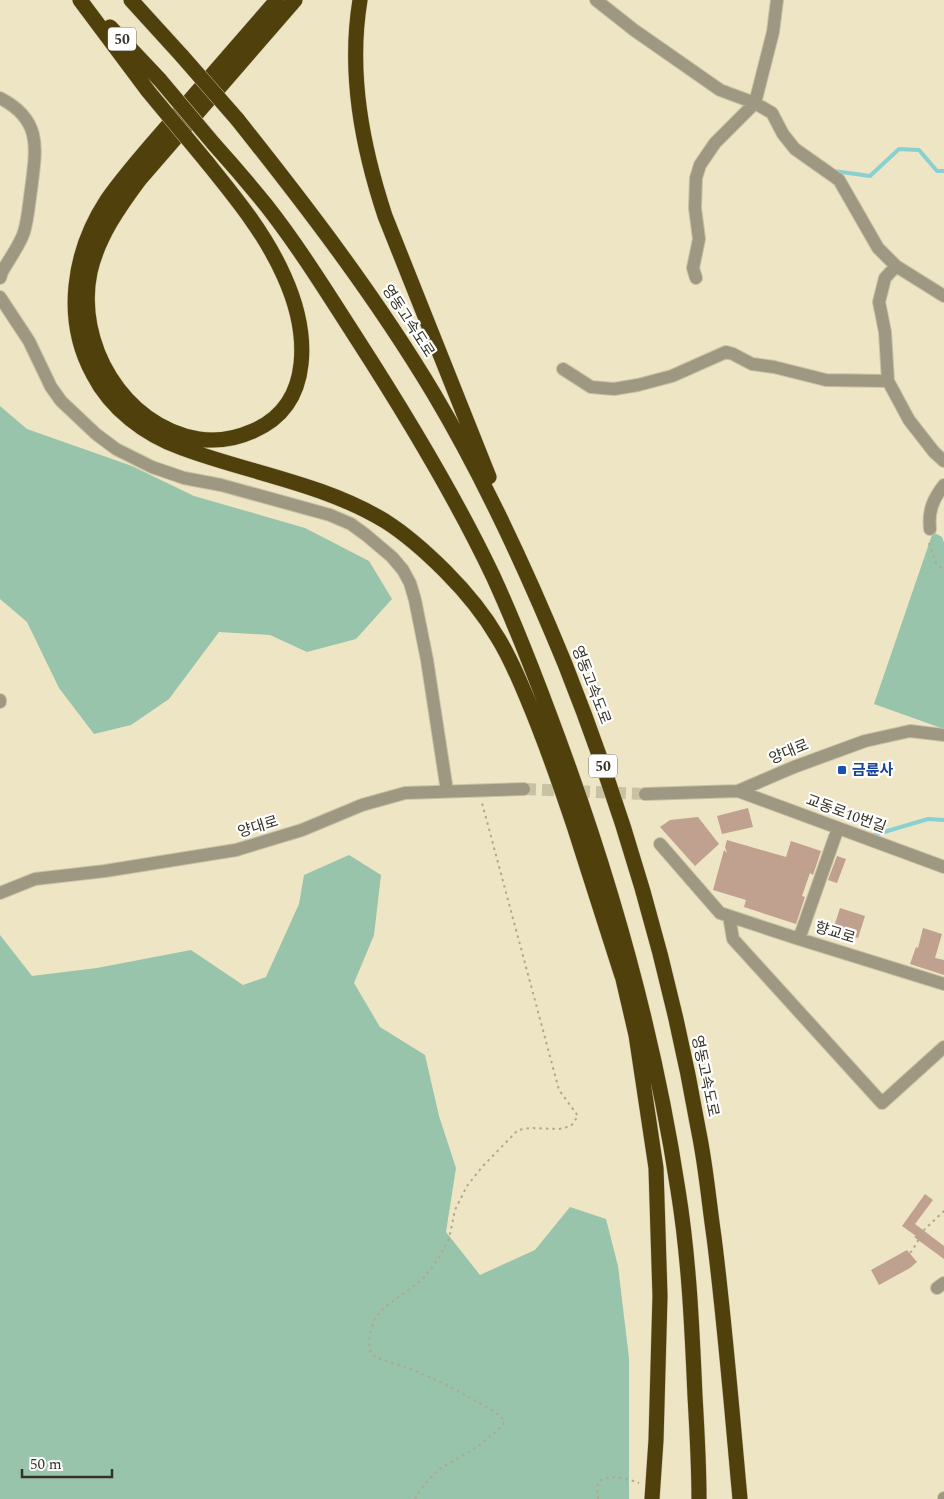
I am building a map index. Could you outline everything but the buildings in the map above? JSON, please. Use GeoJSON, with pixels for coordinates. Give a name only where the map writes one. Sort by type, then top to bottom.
{"type":"FeatureCollection","features":[{"type":"Feature","properties":{"kind":"highway","name":"50"},"geometry":{"type":"LineString","coordinates":[[81,0],[139,56],[267,206],[324,287],[396,399],[441,477],[500,593],[537,680],[590,826],[625,942],[655,1065],[679,1192],[691,1307],[699,1499]]}},
{"type":"Feature","properties":{"kind":"highway"},"geometry":{"type":"LineString","coordinates":[[81,0],[148,91],[206,161],[263,235],[279,265],[298,315],[302,352],[301,370],[290,400],[282,411],[266,425],[230,439],[215,440],[197,439],[156,423],[124,396],[114,384],[98,355],[92,338],[89,304],[90,273],[101,240],[123,202],[140,179],[295,0]]}},
{"type":"Feature","properties":{"kind":"highway","name":"영동고속도로"},"geometry":{"type":"LineString","coordinates":[[131,0],[238,119],[367,291],[430,387],[492,499],[548,622],[609,781],[656,940],[685,1060],[700,1134],[723,1313],[740,1499]]}},
{"type":"Feature","properties":{"kind":"highway"},"geometry":{"type":"LineString","coordinates":[[277,0],[139,160],[111,195],[98,216],[84,248],[76,283],[74,314],[76,332],[83,352],[96,380],[112,402],[133,421],[153,434],[180,448],[300,484],[329,494],[368,512],[402,532],[440,566],[460,588],[498,637],[512,662],[524,690],[552,759],[622,976]]}},
{"type":"Feature","properties":{"kind":"highway"},"geometry":{"type":"LineString","coordinates":[[360,0],[356,46],[358,102],[375,186],[385,216],[548,622]]}},
{"type":"Feature","properties":{"kind":"highway","name":"50"},"geometry":{"type":"LineString","coordinates":[[590,826],[636,1036],[656,1168],[660,1296],[656,1440],[652,1499]]}},
{"type":"Feature","properties":{"kind":"street"},"geometry":{"type":"LineString","coordinates":[[596,0],[634,30],[720,90],[755,103],[772,113],[795,149],[839,180],[878,248],[896,266],[944,296]]}},
{"type":"Feature","properties":{"kind":"street"},"geometry":{"type":"LineString","coordinates":[[696,278],[693,268],[699,239],[695,208],[696,178],[700,165],[716,143],[755,103],[773,32],[777,0]]}},
{"type":"Feature","properties":{"kind":"street"},"geometry":{"type":"LineString","coordinates":[[0,98],[13,105],[25,117],[32,129],[36,143],[36,157],[24,232],[0,278]]}},
{"type":"Feature","properties":{"kind":"street"},"geometry":{"type":"LineString","coordinates":[[896,266],[886,278],[879,302],[885,332],[888,381],[909,420],[934,452],[944,461]]}},
{"type":"Feature","properties":{"kind":"street"},"geometry":{"type":"LineString","coordinates":[[0,297],[24,334],[51,387],[61,401],[96,434],[116,449],[152,467],[184,478],[221,485],[330,515],[351,524],[392,557],[403,570],[410,583],[415,600],[427,660],[446,791]]}},
{"type":"Feature","properties":{"kind":"street"},"geometry":{"type":"LineString","coordinates":[[563,369],[591,387],[614,389],[672,376],[726,352],[752,364],[774,367],[826,380],[888,381]]}},
{"type":"Feature","properties":{"kind":"street"},"geometry":{"type":"LineString","coordinates":[[930,529],[929,517],[931,506],[935,496],[944,485]]}},
{"type":"Feature","properties":{"kind":"street","name":"양대로"},"geometry":{"type":"LineString","coordinates":[[645,794],[738,791],[794,767],[865,741],[910,731],[944,735]]}},
{"type":"Feature","properties":{"kind":"street","name":"양대로"},"geometry":{"type":"LineString","coordinates":[[0,893],[35,879],[105,871],[236,850],[302,830],[362,805],[405,793],[524,789]]}},
{"type":"Feature","properties":{"kind":"street","name":"교동로10번길"},"geometry":{"type":"LineString","coordinates":[[738,791],[944,867]]}},
{"type":"Feature","properties":{"kind":"street","name":"향교로"},"geometry":{"type":"LineString","coordinates":[[838,828],[799,939],[944,984]]}},
{"type":"Feature","properties":{"kind":"street"},"geometry":{"type":"LineString","coordinates":[[660,844],[720,913],[799,939]]}},
{"type":"Feature","properties":{"kind":"street"},"geometry":{"type":"LineString","coordinates":[[729,916],[733,939],[882,1103],[944,1047]]}},
{"type":"Feature","properties":{"kind":"path"},"geometry":{"type":"LineString","coordinates":[[929,543],[936,562],[944,571]]}},
{"type":"Feature","properties":{"kind":"path"},"geometry":{"type":"LineString","coordinates":[[415,1499],[424,1485],[439,1469],[494,1434],[503,1426],[504,1420],[494,1411],[452,1387],[414,1370],[377,1358],[371,1353],[369,1346],[370,1333],[375,1318],[385,1307],[422,1280],[437,1261],[449,1239],[455,1210],[467,1186],[482,1167],[518,1130],[530,1128],[559,1129],[571,1126],[578,1116],[559,1090],[479,790]]}},
{"type":"Feature","properties":{"kind":"path"},"geometry":{"type":"LineString","coordinates":[[895,1266],[912,1251],[924,1230],[944,1211]]}},
{"type":"Feature","properties":{"kind":"path"},"geometry":{"type":"LineString","coordinates":[[598,1499],[597,1487],[599,1481],[605,1478],[618,1477],[640,1483]]}},
{"type":"Feature","properties":{"kind":"green space"},"geometry":{"type":"Polygon","coordinates":[[[0,406],[27,429],[132,466],[194,496],[305,528],[369,561],[392,599],[356,639],[307,652],[270,635],[219,632],[169,699],[131,725],[94,734],[59,688],[27,622],[0,599],[0,406]]]}},
{"type":"Feature","properties":{"kind":"green space"},"geometry":{"type":"Polygon","coordinates":[[[933,532],[942,537],[944,543],[944,729],[874,704],[933,532]]]}},
{"type":"Feature","properties":{"kind":"green space"},"geometry":{"type":"Polygon","coordinates":[[[349,855],[381,875],[374,935],[354,983],[380,1027],[425,1055],[439,1116],[456,1168],[446,1232],[480,1275],[535,1250],[570,1207],[606,1219],[618,1266],[629,1358],[629,1499],[0,1499],[0,935],[32,976],[97,968],[191,950],[243,985],[266,977],[299,904],[304,875],[349,855]]]}},
{"type":"Feature","properties":{"kind":"waterway"},"geometry":{"type":"LineString","coordinates":[[834,171],[870,176],[899,149],[919,150],[937,171],[944,171]]}},
{"type":"Feature","properties":{"kind":"waterway"},"geometry":{"type":"LineString","coordinates":[[874,835],[928,819],[944,820]]}},
{"type":"Feature","properties":{"kind":"tunnel"},"geometry":{"type":"LineString","coordinates":[[524,789],[645,794]]}},
{"type":"Feature","properties":{"kind":"place","name":"금륜사"},"geometry":{"type":"Point","coordinates":[842,770]}}]}
